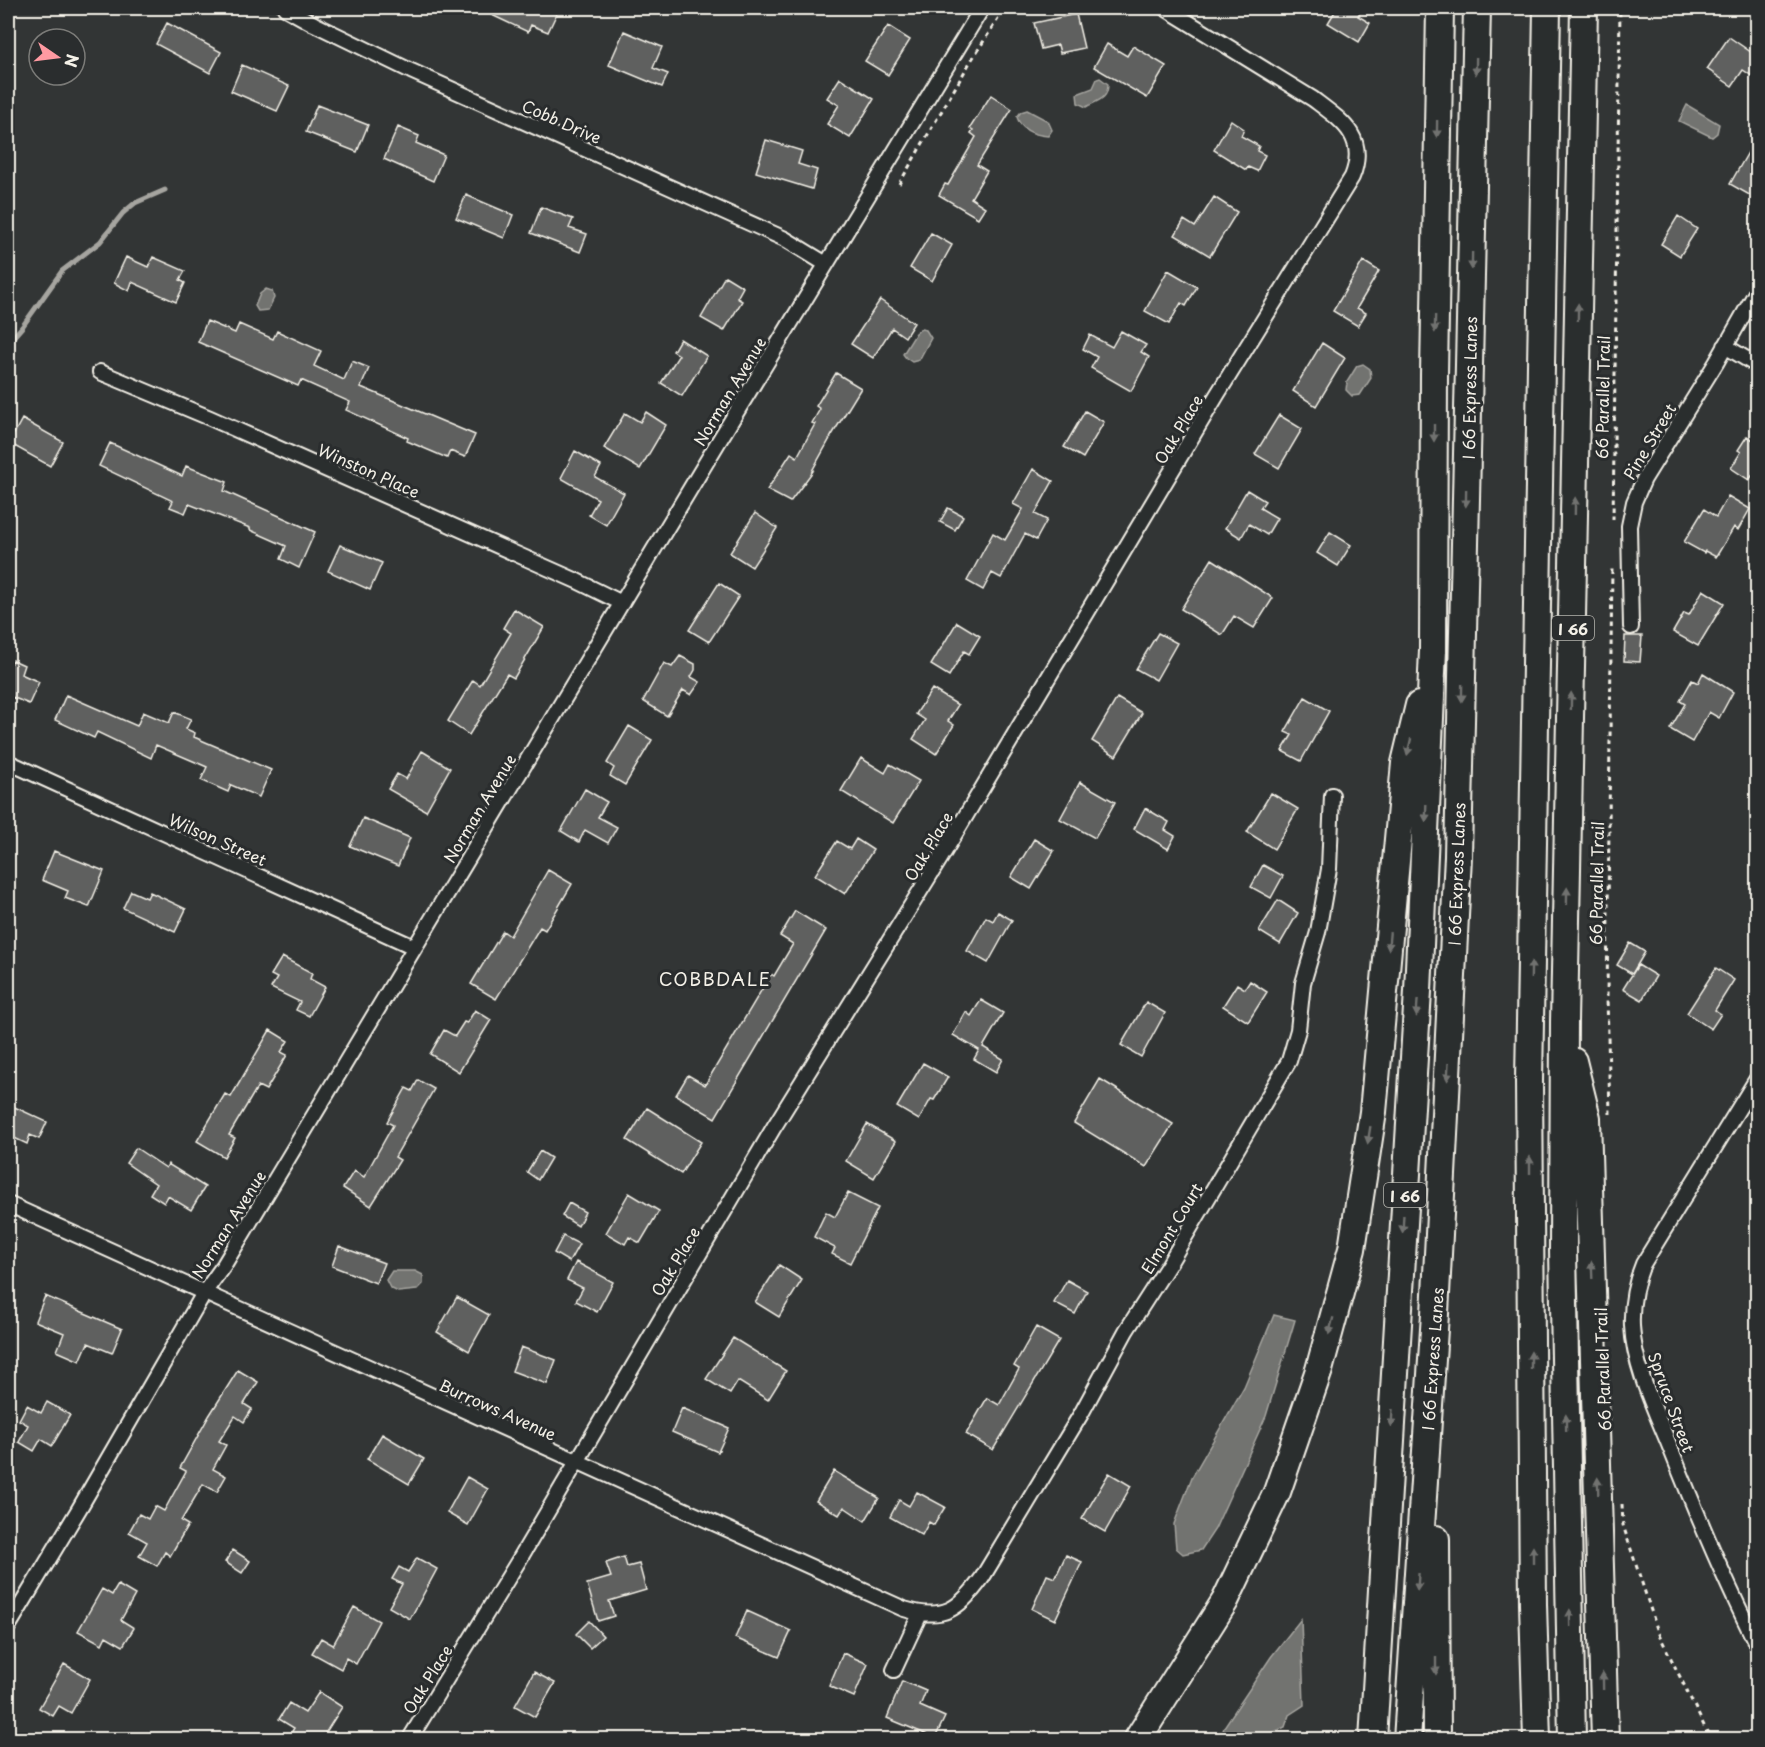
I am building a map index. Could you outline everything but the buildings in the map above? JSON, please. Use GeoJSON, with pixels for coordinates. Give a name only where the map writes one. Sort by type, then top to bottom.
{"type":"FeatureCollection","features":[{"type":"Feature","properties":{"kind":"highway","name":"I 66"},"geometry":{"type":"LineString","coordinates":[[1373,1740],[1418,991],[1433,650],[1434,387],[1440,8]]}},
{"type":"Feature","properties":{"kind":"highway","name":"I 66 Express Lanes"},"geometry":{"type":"LineString","coordinates":[[1407,1740],[1435,1314],[1458,856],[1477,8]]}},
{"type":"Feature","properties":{"kind":"highway"},"geometry":{"type":"LineString","coordinates":[[1537,1740],[1533,1604],[1529,1081],[1547,8]]}},
{"type":"Feature","properties":{"kind":"highway","name":"I 66"},"geometry":{"type":"LineString","coordinates":[[1572,1740],[1563,1249],[1564,1022],[1584,8]]}},
{"type":"Feature","properties":{"kind":"highway"},"geometry":{"type":"LineString","coordinates":[[1137,1740],[1225,1601],[1277,1492],[1319,1370],[1352,1249],[1373,1112],[1405,763],[1433,650]]}},
{"type":"Feature","properties":{"kind":"highway"},"geometry":{"type":"LineString","coordinates":[[1564,1022],[1587,1118],[1605,1740]]}},
{"type":"Feature","properties":{"kind":"highway"},"geometry":{"type":"LineString","coordinates":[[1435,1314],[1437,1740]]}},
{"type":"Feature","properties":{"kind":"highway"},"geometry":{"type":"LineString","coordinates":[[1522,1740],[1521,1676],[1533,1604]]}},
{"type":"Feature","properties":{"kind":"street","name":"Cobb Drive"},"geometry":{"type":"LineString","coordinates":[[285,8],[411,71],[785,239],[826,264]]}},
{"type":"Feature","properties":{"kind":"street","name":"Norman Avenue"},"geometry":{"type":"LineString","coordinates":[[8,1627],[204,1293],[230,1255],[748,390],[982,8]]}},
{"type":"Feature","properties":{"kind":"street","name":"Oak Place"},"geometry":{"type":"LineString","coordinates":[[409,1740],[519,1560],[774,1127],[940,859],[1217,395],[1357,166],[1358,150],[1349,128],[1313,99],[1166,8]]}},
{"type":"Feature","properties":{"kind":"street","name":"Pine Street"},"geometry":{"type":"LineString","coordinates":[[1631,627],[1629,526],[1634,502],[1644,479],[1758,289]]}},
{"type":"Feature","properties":{"kind":"street"},"geometry":{"type":"LineString","coordinates":[[1725,346],[1758,366]]}},
{"type":"Feature","properties":{"kind":"street","name":"Winston Place"},"geometry":{"type":"LineString","coordinates":[[100,372],[210,418],[622,603]]}},
{"type":"Feature","properties":{"kind":"street","name":"Wilson Street"},"geometry":{"type":"LineString","coordinates":[[8,762],[414,947]]}},
{"type":"Feature","properties":{"kind":"street","name":"Elmont Court"},"geometry":{"type":"LineString","coordinates":[[920,1614],[934,1615],[957,1606],[968,1597],[982,1578],[1081,1414],[1126,1331],[1169,1264],[1289,1061],[1298,1030],[1303,983],[1318,932],[1329,869],[1332,795]]}},
{"type":"Feature","properties":{"kind":"street","name":"Spruce Street"},"geometry":{"type":"LineString","coordinates":[[1758,1077],[1644,1264],[1634,1292],[1632,1327],[1640,1368],[1656,1412],[1708,1541],[1758,1647]]}},
{"type":"Feature","properties":{"kind":"street","name":"Burrows Avenue"},"geometry":{"type":"LineString","coordinates":[[8,1204],[904,1609],[920,1614]]}},
{"type":"Feature","properties":{"kind":"street"},"geometry":{"type":"LineString","coordinates":[[894,1670],[920,1614]]}},
{"type":"Feature","properties":{"kind":"path"},"geometry":{"type":"LineString","coordinates":[[899,184],[969,64],[1005,8]]}},
{"type":"Feature","properties":{"kind":"path","name":"66 Parallel Trail"},"geometry":{"type":"LineString","coordinates":[[1613,529],[1620,8]]}},
{"type":"Feature","properties":{"kind":"path","name":"66 Parallel Trail"},"geometry":{"type":"LineString","coordinates":[[1610,1124],[1607,997],[1612,564]]}},
{"type":"Feature","properties":{"kind":"path"},"geometry":{"type":"LineString","coordinates":[[1621,1502],[1623,1525],[1658,1632],[1711,1740]]}},
{"type":"Feature","properties":{"kind":"shaded area"},"geometry":{"type":"Polygon","coordinates":[[[1100,78],[1108,84],[1104,96],[1086,107],[1078,103],[1077,94],[1093,88],[1097,79],[1100,78]]]}},
{"type":"Feature","properties":{"kind":"shaded area"},"geometry":{"type":"Polygon","coordinates":[[[1687,105],[1719,124],[1717,133],[1712,137],[1679,121],[1687,105]]]}},
{"type":"Feature","properties":{"kind":"shaded area"},"geometry":{"type":"Polygon","coordinates":[[[1027,110],[1048,121],[1052,130],[1048,136],[1033,133],[1019,122],[1017,117],[1021,112],[1027,110]]]}},
{"type":"Feature","properties":{"kind":"shaded area"},"geometry":{"type":"Polygon","coordinates":[[[266,289],[272,291],[274,298],[268,310],[258,311],[255,306],[260,294],[266,289]]]}},
{"type":"Feature","properties":{"kind":"shaded area"},"geometry":{"type":"Polygon","coordinates":[[[921,329],[926,330],[931,338],[919,360],[912,362],[903,354],[921,329]]]}},
{"type":"Feature","properties":{"kind":"shaded area"},"geometry":{"type":"Polygon","coordinates":[[[1363,364],[1370,369],[1371,378],[1360,395],[1352,396],[1346,390],[1347,382],[1357,366],[1363,364]]]}},
{"type":"Feature","properties":{"kind":"shaded area"},"geometry":{"type":"Polygon","coordinates":[[[392,1271],[415,1271],[423,1275],[423,1284],[417,1290],[398,1292],[390,1288],[386,1280],[392,1271]]]}},
{"type":"Feature","properties":{"kind":"shaded area"},"geometry":{"type":"Polygon","coordinates":[[[1274,1315],[1295,1320],[1266,1416],[1215,1529],[1201,1550],[1183,1554],[1176,1548],[1174,1524],[1192,1477],[1244,1387],[1274,1315]]]}},
{"type":"Feature","properties":{"kind":"shaded area"},"geometry":{"type":"Polygon","coordinates":[[[1301,1619],[1304,1705],[1289,1715],[1285,1727],[1259,1739],[1221,1739],[1224,1727],[1271,1657],[1301,1619]]]}},
{"type":"Feature","properties":{"kind":"waterway"},"geometry":{"type":"LineString","coordinates":[[8,343],[62,271],[100,242],[123,213],[135,203],[165,190]]}},
{"type":"Feature","properties":{"kind":"district","name":"COBBDALE"},"geometry":{"type":"Point","coordinates":[715,978]}}]}
